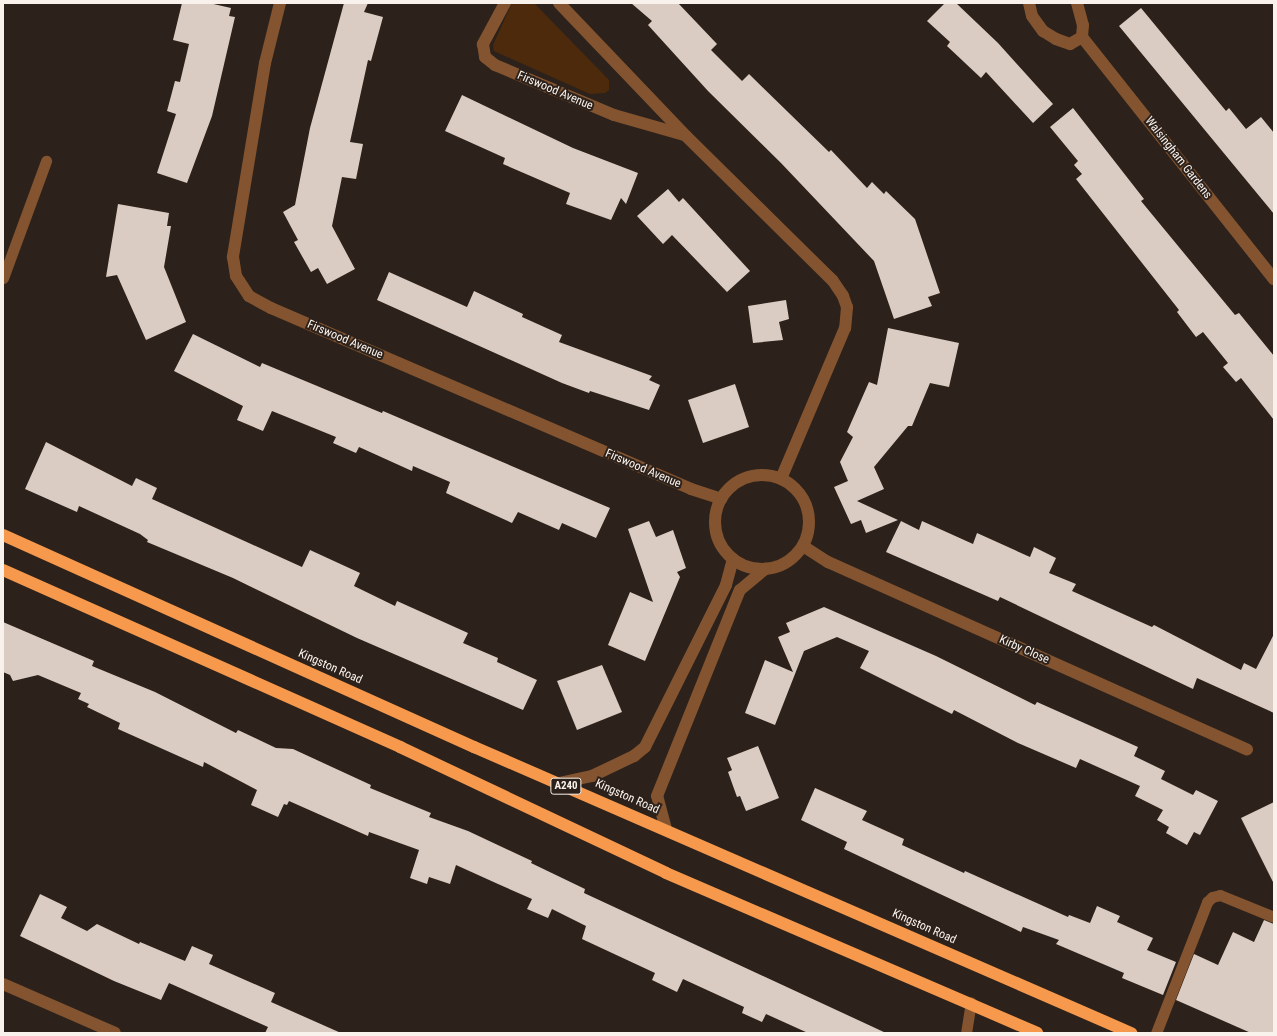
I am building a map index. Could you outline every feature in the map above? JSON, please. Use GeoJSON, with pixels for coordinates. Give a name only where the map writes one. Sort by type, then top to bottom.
{"type":"FeatureCollection","features":[{"type":"Feature","properties":{"kind":"highway","name":"Kingston Road"},"geometry":{"type":"LineString","coordinates":[[3,535],[559,783],[1131,1033]]}},
{"type":"Feature","properties":{"kind":"highway"},"geometry":{"type":"LineString","coordinates":[[3,570],[392,744],[666,873],[970,1002],[1037,1033]]}},
{"type":"Feature","properties":{"kind":"street","name":"Firswood Avenue"},"geometry":{"type":"LineString","coordinates":[[280,3],[264,63],[232,257],[236,276],[249,296],[271,308],[691,489],[721,499]]}},
{"type":"Feature","properties":{"kind":"street","name":"Firswood Avenue"},"geometry":{"type":"LineString","coordinates":[[505,3],[483,44],[485,58],[495,65],[614,116],[686,136]]}},
{"type":"Feature","properties":{"kind":"street","name":"Firswood Avenue"},"geometry":{"type":"LineString","coordinates":[[559,3],[686,136],[833,281],[847,307],[845,328],[781,479]]}},
{"type":"Feature","properties":{"kind":"street"},"geometry":{"type":"LineString","coordinates":[[1029,3],[1032,16],[1043,31],[1056,39],[1070,44],[1082,37],[1083,25],[1076,3]]}},
{"type":"Feature","properties":{"kind":"street","name":"Walsingham Gardens"},"geometry":{"type":"LineString","coordinates":[[1082,37],[1274,279]]}},
{"type":"Feature","properties":{"kind":"street"},"geometry":{"type":"LineString","coordinates":[[754,476],[781,479],[794,488],[804,500],[809,516],[808,531],[803,546],[793,558],[780,566],[765,569],[754,569],[733,559],[724,550],[716,531],[716,511],[721,499],[741,480],[754,476]]}},
{"type":"Feature","properties":{"kind":"street","name":"Kirby Close"},"geometry":{"type":"LineString","coordinates":[[803,546],[828,562],[1247,750]]}},
{"type":"Feature","properties":{"kind":"street"},"geometry":{"type":"LineString","coordinates":[[559,783],[592,776],[634,756],[645,747],[726,585],[733,559]]}},
{"type":"Feature","properties":{"kind":"street"},"geometry":{"type":"LineString","coordinates":[[666,830],[657,796],[740,590],[765,569]]}},
{"type":"Feature","properties":{"kind":"street"},"geometry":{"type":"LineString","coordinates":[[3,984],[115,1033]]}},
{"type":"Feature","properties":{"kind":"lane"},"geometry":{"type":"LineString","coordinates":[[3,278],[46,161]]}},
{"type":"Feature","properties":{"kind":"lane"},"geometry":{"type":"LineString","coordinates":[[1156,1033],[1207,902],[1212,897],[1220,895],[1274,917]]}},
{"type":"Feature","properties":{"kind":"lane"},"geometry":{"type":"LineString","coordinates":[[966,1033],[970,1002]]}},
{"type":"Feature","properties":{"kind":"shaded area"},"geometry":{"type":"Polygon","coordinates":[[[512,3],[534,3],[609,80],[609,90],[605,93],[590,94],[494,51],[493,45],[512,3]]]}},
{"type":"Feature","properties":{"kind":"building"},"geometry":{"type":"Polygon","coordinates":[[[182,3],[209,3],[231,8],[229,16],[235,17],[212,116],[187,183],[157,173],[176,114],[167,111],[175,81],[180,82],[189,44],[173,40],[182,3]]]}},
{"type":"Feature","properties":{"kind":"building"},"geometry":{"type":"Polygon","coordinates":[[[344,3],[368,3],[364,12],[383,17],[371,61],[368,60],[350,142],[363,144],[356,179],[342,177],[332,226],[355,269],[327,284],[318,268],[311,272],[294,242],[298,240],[283,212],[295,205],[310,128],[344,3]]]}},
{"type":"Feature","properties":{"kind":"building"},"geometry":{"type":"Polygon","coordinates":[[[631,3],[678,3],[717,44],[711,50],[742,81],[749,74],[829,152],[831,150],[867,188],[872,182],[884,194],[886,191],[915,219],[940,293],[928,297],[932,306],[894,319],[874,261],[781,163],[708,91],[648,25],[652,21],[631,3]]]}},
{"type":"Feature","properties":{"kind":"building"},"geometry":{"type":"Polygon","coordinates":[[[945,3],[956,3],[998,43],[1053,104],[1033,123],[986,72],[981,78],[947,46],[950,42],[927,21],[945,3]]]}},
{"type":"Feature","properties":{"kind":"building"},"geometry":{"type":"Polygon","coordinates":[[[1141,8],[1226,111],[1229,108],[1246,129],[1261,117],[1274,133],[1274,214],[1119,26],[1141,8]]]}},
{"type":"Feature","properties":{"kind":"building"},"geometry":{"type":"Polygon","coordinates":[[[462,95],[573,148],[638,173],[626,204],[621,198],[611,220],[566,204],[570,193],[503,164],[505,158],[445,131],[462,95]]]}},
{"type":"Feature","properties":{"kind":"building"},"geometry":{"type":"Polygon","coordinates":[[[1073,108],[1144,199],[1141,201],[1235,315],[1239,313],[1274,356],[1274,420],[1241,378],[1236,382],[1223,367],[1228,363],[1203,332],[1196,337],[1177,312],[1179,310],[1076,179],[1082,174],[1074,165],[1078,161],[1050,127],[1073,108]]]}},
{"type":"Feature","properties":{"kind":"building"},"geometry":{"type":"Polygon","coordinates":[[[668,189],[679,202],[683,198],[750,271],[727,292],[672,235],[663,244],[637,216],[668,189]]]}},
{"type":"Feature","properties":{"kind":"building"},"geometry":{"type":"Polygon","coordinates":[[[118,204],[169,213],[167,226],[171,226],[164,267],[186,322],[146,340],[117,275],[106,277],[118,204]]]}},
{"type":"Feature","properties":{"kind":"building"},"geometry":{"type":"Polygon","coordinates":[[[389,272],[467,307],[474,291],[523,314],[522,317],[562,335],[559,342],[652,376],[649,380],[660,385],[649,410],[590,391],[589,393],[562,383],[377,300],[389,272]]]}},
{"type":"Feature","properties":{"kind":"building"},"geometry":{"type":"Polygon","coordinates":[[[786,300],[789,319],[779,322],[783,340],[753,343],[748,306],[786,300]]]}},
{"type":"Feature","properties":{"kind":"building"},"geometry":{"type":"Polygon","coordinates":[[[888,328],[959,343],[949,387],[930,383],[912,426],[908,426],[874,467],[884,489],[857,501],[898,520],[866,533],[861,520],[851,524],[834,487],[848,481],[840,462],[853,437],[847,432],[869,382],[877,385],[888,328]]]}},
{"type":"Feature","properties":{"kind":"building"},"geometry":{"type":"Polygon","coordinates":[[[193,334],[260,367],[262,363],[382,413],[383,411],[610,508],[596,538],[562,523],[559,530],[518,512],[512,523],[446,493],[450,482],[413,466],[412,471],[359,447],[356,453],[333,443],[336,437],[272,411],[263,431],[237,420],[243,406],[174,371],[193,334]]]}},
{"type":"Feature","properties":{"kind":"building"},"geometry":{"type":"Polygon","coordinates":[[[735,384],[749,427],[703,443],[688,400],[735,384]]]}},
{"type":"Feature","properties":{"kind":"building"},"geometry":{"type":"Polygon","coordinates":[[[46,442],[132,486],[136,478],[157,488],[152,499],[302,567],[310,550],[360,573],[354,586],[395,606],[397,601],[468,633],[463,643],[498,658],[497,662],[537,680],[523,710],[357,638],[233,578],[147,542],[148,540],[140,534],[79,506],[77,512],[25,489],[46,442]]]}},
{"type":"Feature","properties":{"kind":"building"},"geometry":{"type":"Polygon","coordinates":[[[649,521],[656,537],[673,530],[686,568],[677,572],[680,577],[645,661],[608,645],[630,592],[653,602],[628,529],[649,521]]]}},
{"type":"Feature","properties":{"kind":"building"},"geometry":{"type":"Polygon","coordinates":[[[901,521],[919,530],[922,521],[973,544],[977,533],[1030,557],[1034,547],[1056,558],[1049,573],[1076,584],[1072,591],[1152,627],[1154,625],[1241,670],[1244,663],[1256,669],[1274,634],[1274,713],[1197,678],[1193,689],[1000,597],[998,601],[886,552],[901,521]]]}},
{"type":"Feature","properties":{"kind":"building"},"geometry":{"type":"Polygon","coordinates":[[[824,607],[936,656],[1035,705],[1037,702],[1138,747],[1134,756],[1165,771],[1161,779],[1193,795],[1196,790],[1218,801],[1200,835],[1194,832],[1187,845],[1166,833],[1169,827],[1157,820],[1163,810],[1135,796],[1140,786],[1080,759],[1076,768],[1018,743],[954,710],[952,714],[860,668],[869,651],[837,637],[804,651],[775,725],[745,713],[765,660],[793,672],[778,637],[790,632],[786,623],[824,607]]]}},
{"type":"Feature","properties":{"kind":"building"},"geometry":{"type":"Polygon","coordinates":[[[3,622],[94,661],[92,666],[155,692],[236,733],[238,730],[276,748],[293,749],[371,785],[370,788],[431,813],[429,817],[468,831],[532,861],[531,863],[585,889],[584,893],[886,1033],[808,1033],[766,1014],[762,1022],[742,1013],[744,1007],[683,979],[677,992],[652,980],[655,973],[582,939],[586,926],[552,909],[548,918],[527,909],[532,899],[456,865],[450,884],[429,877],[427,884],[410,878],[419,850],[369,832],[368,836],[289,801],[287,805],[284,804],[278,817],[251,805],[257,790],[204,762],[203,767],[118,729],[120,723],[87,707],[89,704],[78,699],[81,693],[38,675],[13,681],[10,675],[3,672],[3,622]]]}},
{"type":"Feature","properties":{"kind":"building"},"geometry":{"type":"Polygon","coordinates":[[[602,665],[622,712],[577,730],[557,681],[602,665]]]}},
{"type":"Feature","properties":{"kind":"building"},"geometry":{"type":"Polygon","coordinates":[[[758,746],[779,798],[746,811],[740,796],[737,797],[728,772],[732,770],[727,758],[758,746]]]}},
{"type":"Feature","properties":{"kind":"building"},"geometry":{"type":"Polygon","coordinates":[[[815,788],[867,811],[862,820],[904,839],[902,845],[964,873],[965,871],[1068,917],[1069,915],[1090,923],[1097,906],[1120,916],[1117,922],[1153,938],[1147,950],[1176,962],[1163,995],[1122,978],[1124,973],[1056,944],[1059,940],[1023,927],[1021,932],[844,849],[847,842],[801,820],[815,788]]]}},
{"type":"Feature","properties":{"kind":"building"},"geometry":{"type":"Polygon","coordinates":[[[1274,802],[1274,884],[1241,818],[1274,802]]]}},
{"type":"Feature","properties":{"kind":"building"},"geometry":{"type":"Polygon","coordinates":[[[40,894],[67,907],[61,918],[87,931],[97,924],[139,944],[140,942],[185,961],[192,946],[213,955],[209,964],[275,993],[271,1002],[341,1033],[265,1033],[268,1027],[169,983],[161,1000],[114,981],[20,936],[40,894]]]}},
{"type":"Feature","properties":{"kind":"building"},"geometry":{"type":"Polygon","coordinates":[[[1264,920],[1274,924],[1274,1033],[1251,1033],[1176,1000],[1194,954],[1218,965],[1233,932],[1254,942],[1264,920]]]}}]}
